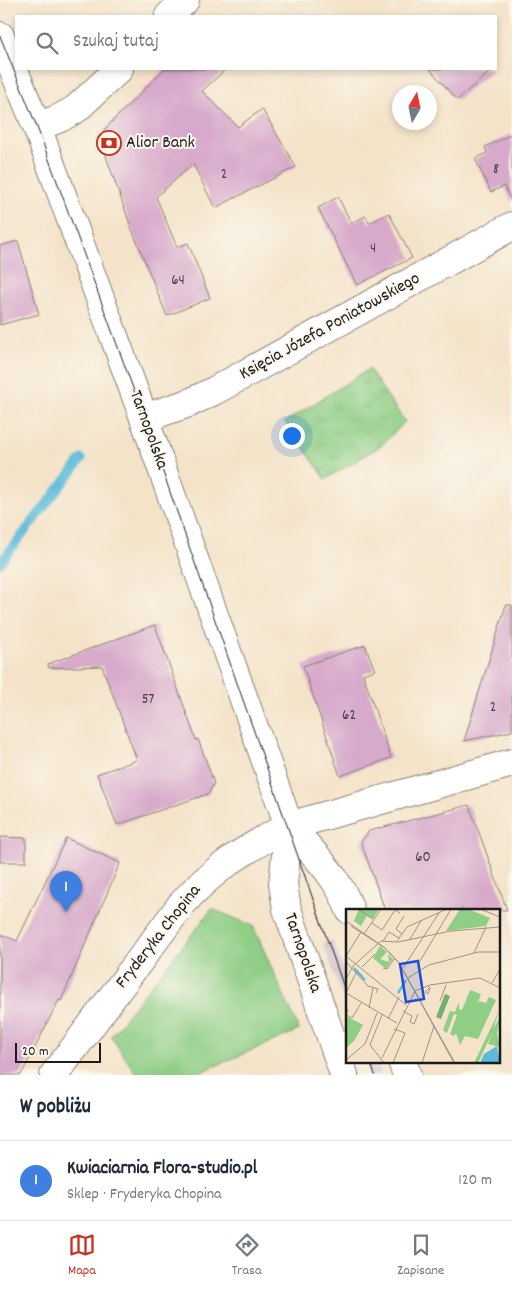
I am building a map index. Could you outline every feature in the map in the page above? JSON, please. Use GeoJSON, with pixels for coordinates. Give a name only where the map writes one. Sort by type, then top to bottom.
{"type":"FeatureCollection","features":[{"type":"Feature","properties":{"kind":"main road"},"geometry":{"type":"LineString","coordinates":[[171,15],[185,0]]}},
{"type":"Feature","properties":{"kind":"main road","name":"Tarnopolska"},"geometry":{"type":"LineString","coordinates":[[0,36],[37,127],[144,418],[288,826],[328,870],[344,893],[350,909]]}},
{"type":"Feature","properties":{"kind":"main road"},"geometry":{"type":"LineString","coordinates":[[37,127],[76,109],[118,70]]}},
{"type":"Feature","properties":{"kind":"main road","name":"Księcia Józefa Poniatowskiego"},"geometry":{"type":"LineString","coordinates":[[144,418],[189,403],[214,391],[512,226]]}},
{"type":"Feature","properties":{"kind":"main road","name":"Fryderyka Chopina"},"geometry":{"type":"LineString","coordinates":[[54,1075],[181,906],[201,882],[237,854],[288,826],[512,763]]}},
{"type":"Feature","properties":{"kind":"main road","name":"Tarnopolska"},"geometry":{"type":"LineString","coordinates":[[288,826],[283,884],[287,909],[344,1075]]}},
{"type":"Feature","properties":{"kind":"main road"},"geometry":{"type":"LineString","coordinates":[[402,1062],[407,1075]]}},
{"type":"Feature","properties":{"kind":"shaded area"},"geometry":{"type":"Polygon","coordinates":[[[332,939],[346,977],[346,1007],[323,943],[332,939]]]}},
{"type":"Feature","properties":{"kind":"shaded area"},"geometry":{"type":"Polygon","coordinates":[[[365,1062],[376,1062],[381,1075],[370,1075],[365,1062]]]}},
{"type":"Feature","properties":{"kind":"green space"},"geometry":{"type":"Polygon","coordinates":[[[369,369],[405,422],[382,445],[326,479],[285,422],[369,369]]]}},
{"type":"Feature","properties":{"kind":"green space"},"geometry":{"type":"Polygon","coordinates":[[[212,909],[253,926],[299,1030],[194,1075],[137,1075],[111,1036],[212,909]]]}},
{"type":"Feature","properties":{"kind":"building"},"geometry":{"type":"Polygon","coordinates":[[[163,70],[225,70],[202,91],[238,127],[262,109],[296,167],[215,208],[193,164],[156,197],[177,247],[188,243],[210,298],[167,316],[131,227],[101,142],[104,130],[163,70]]]}},
{"type":"Feature","properties":{"kind":"building"},"geometry":{"type":"Polygon","coordinates":[[[431,70],[492,70],[457,100],[431,70]]]}},
{"type":"Feature","properties":{"kind":"building"},"geometry":{"type":"Polygon","coordinates":[[[512,134],[512,203],[504,186],[491,192],[475,159],[487,153],[485,147],[512,134]]]}},
{"type":"Feature","properties":{"kind":"building"},"geometry":{"type":"Polygon","coordinates":[[[338,197],[351,223],[366,216],[369,223],[389,213],[412,258],[357,285],[318,208],[338,197]]]}},
{"type":"Feature","properties":{"kind":"building"},"geometry":{"type":"Polygon","coordinates":[[[18,241],[39,314],[0,325],[0,246],[18,241]]]}},
{"type":"Feature","properties":{"kind":"building"},"geometry":{"type":"Polygon","coordinates":[[[506,605],[512,605],[512,731],[464,741],[506,605]]]}},
{"type":"Feature","properties":{"kind":"building"},"geometry":{"type":"Polygon","coordinates":[[[155,625],[196,740],[198,739],[214,783],[208,794],[117,825],[97,774],[137,760],[102,666],[49,668],[48,664],[155,625]]]}},
{"type":"Feature","properties":{"kind":"building"},"geometry":{"type":"Polygon","coordinates":[[[365,645],[375,670],[363,674],[391,758],[340,776],[303,666],[365,645]]]}},
{"type":"Feature","properties":{"kind":"building"},"geometry":{"type":"Polygon","coordinates":[[[469,805],[507,910],[385,909],[361,842],[369,831],[469,805]]]}},
{"type":"Feature","properties":{"kind":"building"},"geometry":{"type":"Polygon","coordinates":[[[0,837],[26,838],[26,862],[0,862],[0,837]]]}},
{"type":"Feature","properties":{"kind":"building"},"geometry":{"type":"Polygon","coordinates":[[[66,838],[120,863],[61,1001],[59,1000],[21,1075],[0,1075],[0,934],[17,941],[66,838]]]}},
{"type":"Feature","properties":{"kind":"waterway"},"geometry":{"type":"LineString","coordinates":[[0,563],[82,459]]}},
{"type":"Feature","properties":{"kind":"tram line"},"geometry":{"type":"LineString","coordinates":[[0,36],[37,127],[144,418],[346,993]]}},
{"type":"Feature","properties":{"kind":"tram line"},"geometry":{"type":"LineString","coordinates":[[370,1062],[375,1075]]}},
{"type":"Feature","properties":{"kind":"place","name":"Alior Bank"},"geometry":{"type":"Point","coordinates":[109,143]}},
{"type":"Feature","properties":{"kind":"place","name":"Kwiaciarnia Flora-studio.pl"},"geometry":{"type":"Point","coordinates":[66,912]}}]}
